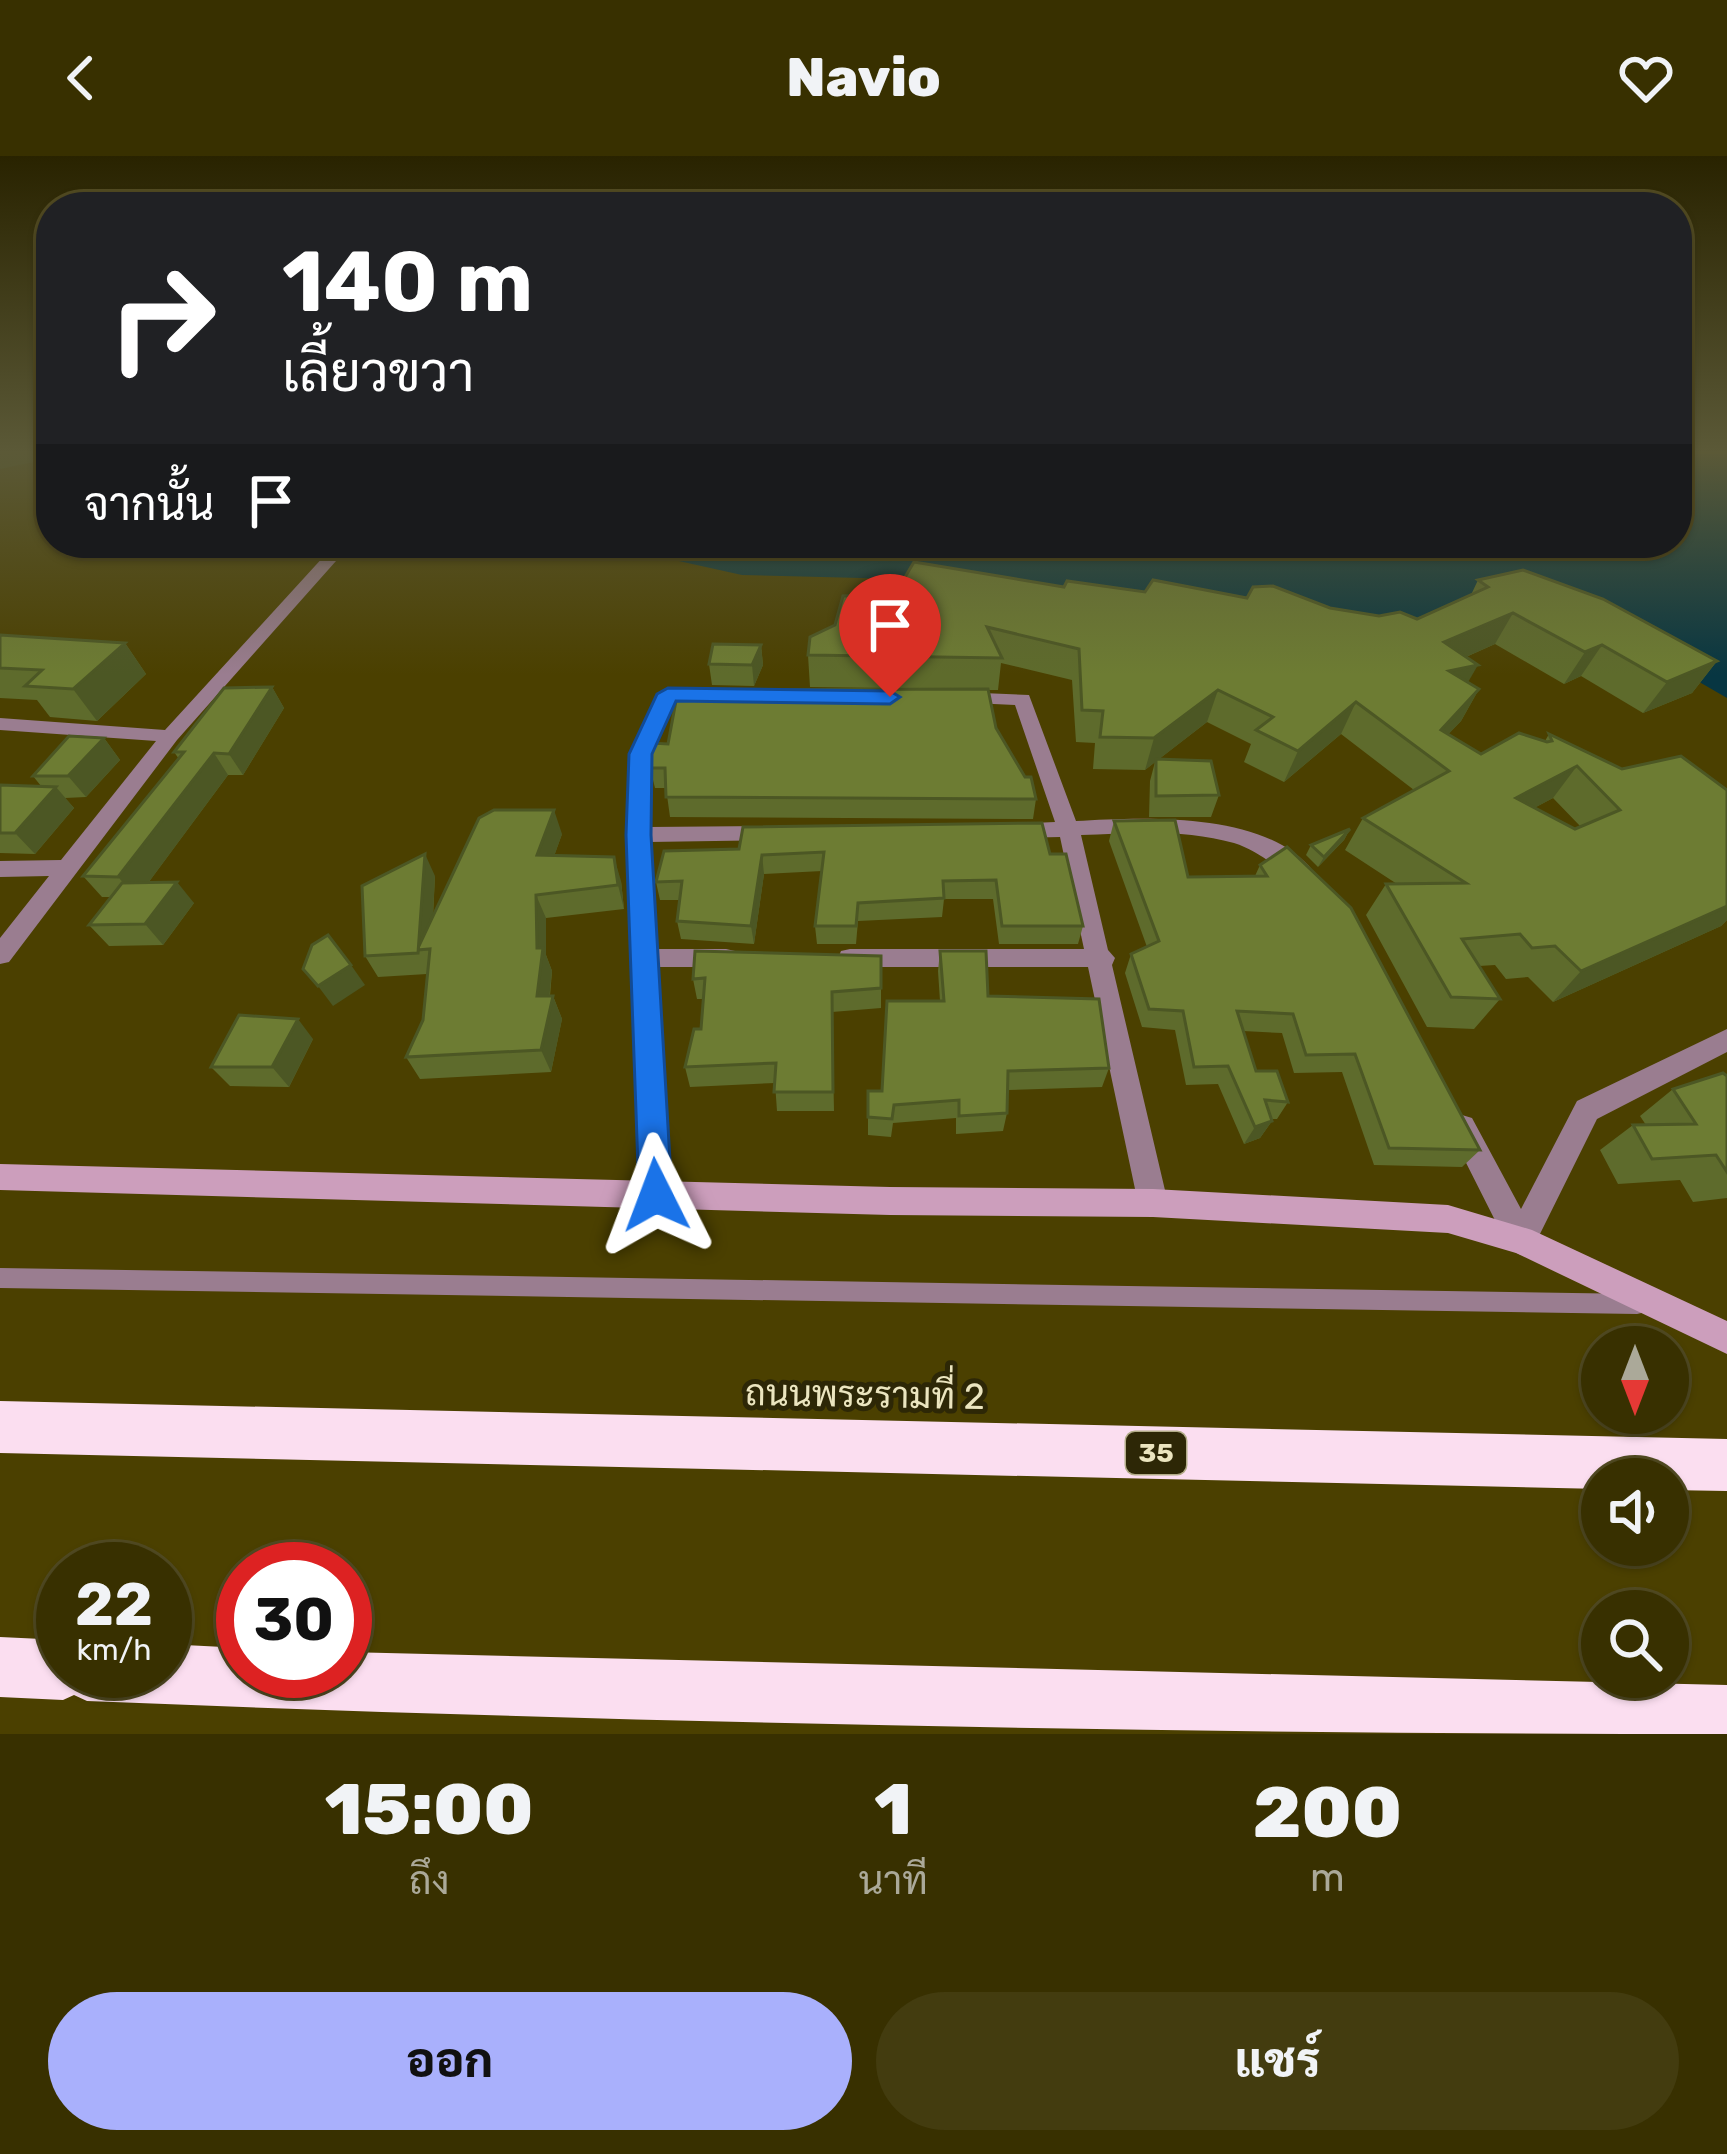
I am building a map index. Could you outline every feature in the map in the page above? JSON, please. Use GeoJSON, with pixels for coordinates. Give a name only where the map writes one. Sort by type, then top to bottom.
{"type":"FeatureCollection","features":[{"type":"Feature","properties":{"kind":"highway","name":"ถนนพระรามที่ 2"},"geometry":{"type":"LineString","coordinates":[[0,1427],[1727,1465]]}},
{"type":"Feature","properties":{"kind":"highway"},"geometry":{"type":"LineString","coordinates":[[0,1667],[36,1669]]}},
{"type":"Feature","properties":{"kind":"highway"},"geometry":{"type":"LineString","coordinates":[[192,1675],[535,1690],[1727,1715]]}},
{"type":"Feature","properties":{"kind":"street"},"geometry":{"type":"LineString","coordinates":[[0,955],[170,736],[330,558]]}},
{"type":"Feature","properties":{"kind":"street"},"geometry":{"type":"LineString","coordinates":[[656,1195],[638,835],[641,754],[668,694],[739,695]]}},
{"type":"Feature","properties":{"kind":"street"},"geometry":{"type":"LineString","coordinates":[[928,698],[1022,699],[1070,830],[1153,1203]]}},
{"type":"Feature","properties":{"kind":"street"},"geometry":{"type":"LineString","coordinates":[[0,724],[170,736]]}},
{"type":"Feature","properties":{"kind":"street"},"geometry":{"type":"LineString","coordinates":[[998,831],[1219,828],[1280,851],[1323,892]]}},
{"type":"Feature","properties":{"kind":"street"},"geometry":{"type":"LineString","coordinates":[[638,835],[806,833]]}},
{"type":"Feature","properties":{"kind":"street"},"geometry":{"type":"LineString","coordinates":[[0,869],[67,868]]}},
{"type":"Feature","properties":{"kind":"street"},"geometry":{"type":"LineString","coordinates":[[644,958],[759,958]]}},
{"type":"Feature","properties":{"kind":"street"},"geometry":{"type":"LineString","coordinates":[[827,958],[1102,958]]}},
{"type":"Feature","properties":{"kind":"street"},"geometry":{"type":"LineString","coordinates":[[1521,1240],[1587,1109],[1727,1040]]}},
{"type":"Feature","properties":{"kind":"street"},"geometry":{"type":"LineString","coordinates":[[1447,1100],[1521,1240]]}},
{"type":"Feature","properties":{"kind":"street"},"geometry":{"type":"LineString","coordinates":[[0,1177],[1153,1203],[1448,1219],[1521,1240],[1727,1338]]}},
{"type":"Feature","properties":{"kind":"lane"},"geometry":{"type":"LineString","coordinates":[[0,1278],[1654,1304]]}},
{"type":"Feature","properties":{"kind":"water"},"geometry":{"type":"Polygon","coordinates":[[[1692,528],[1727,528],[1727,698],[1606,628],[1406,642],[982,581],[742,575],[665,558],[1692,558],[1692,528]]]}},
{"type":"Feature","properties":{"kind":"building"},"geometry":{"type":"Polygon","coordinates":[[[914,562],[1064,587],[1067,581],[1145,592],[1153,580],[1247,598],[1253,587],[1273,586],[1330,608],[1379,616],[1400,612],[1417,619],[1488,587],[1478,580],[1523,570],[1603,599],[1717,661],[1667,682],[1602,645],[1585,652],[1513,613],[1444,642],[1478,665],[1449,671],[1479,689],[1441,730],[1481,754],[1519,733],[1547,742],[1552,741],[1549,734],[1622,769],[1681,756],[1727,790],[1727,906],[1581,971],[1555,946],[1532,948],[1520,934],[1462,939],[1500,999],[1451,997],[1386,884],[1466,883],[1363,818],[1449,771],[1356,702],[1298,751],[1256,730],[1273,717],[1218,690],[1154,738],[1100,737],[1103,711],[1082,710],[1079,649],[987,627],[1002,658],[808,655],[810,637],[835,625],[843,596],[895,594],[914,562]],[[1577,766],[1516,798],[1575,829],[1620,810],[1577,766]]]}},
{"type":"Feature","properties":{"kind":"building"},"geometry":{"type":"Polygon","coordinates":[[[0,635],[125,643],[73,689],[25,686],[42,670],[0,668],[0,635]]]}},
{"type":"Feature","properties":{"kind":"building"},"geometry":{"type":"Polygon","coordinates":[[[713,644],[761,645],[752,665],[709,664],[713,644]]]}},
{"type":"Feature","properties":{"kind":"building"},"geometry":{"type":"Polygon","coordinates":[[[272,687],[229,754],[214,753],[118,877],[83,876],[184,752],[174,752],[224,688],[272,687]]]}},
{"type":"Feature","properties":{"kind":"building"},"geometry":{"type":"Polygon","coordinates":[[[988,689],[996,728],[1025,777],[1031,777],[1036,799],[666,797],[665,768],[650,768],[651,743],[668,744],[678,690],[988,689]]]}},
{"type":"Feature","properties":{"kind":"building"},"geometry":{"type":"Polygon","coordinates":[[[69,736],[104,738],[68,776],[33,776],[69,736]]]}},
{"type":"Feature","properties":{"kind":"building"},"geometry":{"type":"Polygon","coordinates":[[[1156,759],[1211,761],[1219,795],[1156,796],[1156,759]]]}},
{"type":"Feature","properties":{"kind":"building"},"geometry":{"type":"Polygon","coordinates":[[[0,785],[56,787],[15,833],[0,833],[0,785]]]}},
{"type":"Feature","properties":{"kind":"building"},"geometry":{"type":"Polygon","coordinates":[[[494,810],[554,810],[537,855],[614,857],[618,885],[536,895],[537,948],[543,948],[537,996],[553,996],[541,1050],[406,1057],[423,1020],[430,949],[417,950],[479,818],[494,810]]]}},
{"type":"Feature","properties":{"kind":"building"},"geometry":{"type":"Polygon","coordinates":[[[1175,820],[1188,877],[1267,876],[1260,865],[1287,847],[1351,908],[1480,1150],[1389,1148],[1355,1054],[1306,1055],[1293,1014],[1237,1011],[1256,1071],[1277,1071],[1288,1102],[1265,1100],[1272,1121],[1255,1127],[1228,1066],[1194,1067],[1183,1011],[1149,1009],[1131,954],[1159,941],[1114,821],[1175,820]]]}},
{"type":"Feature","properties":{"kind":"building"},"geometry":{"type":"Polygon","coordinates":[[[1042,823],[1050,854],[1066,854],[1083,926],[1002,926],[996,880],[943,881],[944,898],[858,903],[856,926],[815,926],[824,852],[762,855],[751,926],[677,921],[682,881],[656,882],[664,851],[739,849],[743,827],[1042,823]]]}},
{"type":"Feature","properties":{"kind":"building"},"geometry":{"type":"Polygon","coordinates":[[[1350,829],[1324,857],[1311,845],[1350,829]]]}},
{"type":"Feature","properties":{"kind":"building"},"geometry":{"type":"Polygon","coordinates":[[[425,854],[418,953],[365,956],[362,886],[425,854]]]}},
{"type":"Feature","properties":{"kind":"building"},"geometry":{"type":"Polygon","coordinates":[[[177,882],[145,924],[89,925],[122,883],[177,882]]]}},
{"type":"Feature","properties":{"kind":"building"},"geometry":{"type":"Polygon","coordinates":[[[328,935],[351,965],[318,986],[303,969],[312,945],[328,935]]]}},
{"type":"Feature","properties":{"kind":"building"},"geometry":{"type":"Polygon","coordinates":[[[695,951],[881,956],[881,988],[832,992],[833,1092],[774,1092],[776,1063],[685,1067],[694,1029],[701,1029],[705,978],[693,979],[695,951]]]}},
{"type":"Feature","properties":{"kind":"building"},"geometry":{"type":"Polygon","coordinates":[[[940,951],[986,951],[988,996],[1099,999],[1109,1068],[1008,1071],[1007,1113],[959,1116],[959,1100],[894,1105],[892,1119],[868,1117],[868,1091],[882,1091],[887,1001],[944,1001],[940,951]]]}},
{"type":"Feature","properties":{"kind":"building"},"geometry":{"type":"Polygon","coordinates":[[[239,1015],[298,1019],[272,1067],[211,1067],[239,1015]]]}},
{"type":"Feature","properties":{"kind":"building"},"geometry":{"type":"Polygon","coordinates":[[[1723,1073],[1727,1076],[1727,1172],[1716,1155],[1652,1159],[1633,1125],[1696,1124],[1673,1089],[1723,1073]]]}},
{"type":"Feature","properties":{"kind":"route"},"geometry":{"type":"LineString","coordinates":[[656,1195],[638,835],[641,754],[668,694],[890,697]]}}]}
